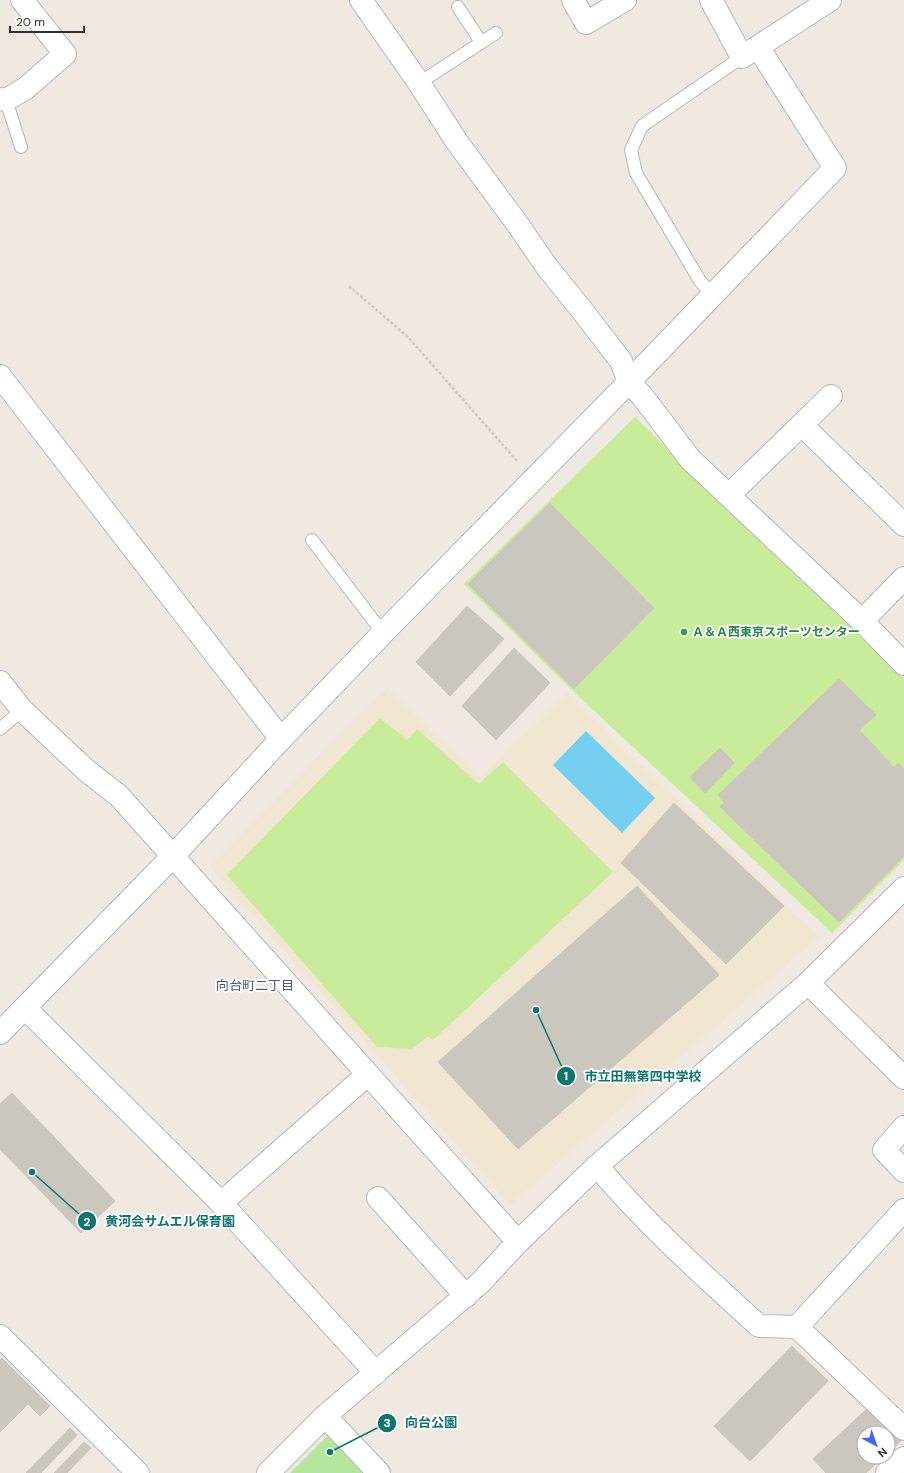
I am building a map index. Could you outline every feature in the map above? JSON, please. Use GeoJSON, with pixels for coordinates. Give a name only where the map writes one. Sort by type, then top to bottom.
{"type":"FeatureCollection","features":[{"type":"Feature","properties":{"kind":"street"},"geometry":{"type":"LineString","coordinates":[[3,100],[26,88],[65,54],[22,0]]}},
{"type":"Feature","properties":{"kind":"street"},"geometry":{"type":"LineString","coordinates":[[361,0],[419,83],[457,142],[547,267],[621,361],[628,382],[643,397],[690,459],[862,621],[904,664]]}},
{"type":"Feature","properties":{"kind":"street"},"geometry":{"type":"LineString","coordinates":[[573,0],[586,23],[625,0]]}},
{"type":"Feature","properties":{"kind":"street"},"geometry":{"type":"LineString","coordinates":[[0,1033],[172,856],[382,633],[835,168],[711,0]]}},
{"type":"Feature","properties":{"kind":"street"},"geometry":{"type":"LineString","coordinates":[[750,52],[830,0]]}},
{"type":"Feature","properties":{"kind":"street"},"geometry":{"type":"LineString","coordinates":[[0,376],[281,739]]}},
{"type":"Feature","properties":{"kind":"street"},"geometry":{"type":"LineString","coordinates":[[729,495],[831,396]]}},
{"type":"Feature","properties":{"kind":"street"},"geometry":{"type":"LineString","coordinates":[[802,425],[904,525]]}},
{"type":"Feature","properties":{"kind":"street"},"geometry":{"type":"LineString","coordinates":[[862,621],[904,578]]}},
{"type":"Feature","properties":{"kind":"street"},"geometry":{"type":"LineString","coordinates":[[0,682],[22,710],[87,771],[119,796],[518,1242]]}},
{"type":"Feature","properties":{"kind":"street"},"geometry":{"type":"LineString","coordinates":[[268,1473],[325,1416],[480,1283],[518,1242],[597,1166],[808,983],[904,888]]}},
{"type":"Feature","properties":{"kind":"street"},"geometry":{"type":"LineString","coordinates":[[808,983],[904,1078]]}},
{"type":"Feature","properties":{"kind":"street"},"geometry":{"type":"LineString","coordinates":[[25,1008],[221,1203],[376,1373]]}},
{"type":"Feature","properties":{"kind":"street"},"geometry":{"type":"LineString","coordinates":[[221,1203],[367,1075]]}},
{"type":"Feature","properties":{"kind":"street"},"geometry":{"type":"LineString","coordinates":[[904,1127],[884,1150],[904,1171]]}},
{"type":"Feature","properties":{"kind":"street"},"geometry":{"type":"LineString","coordinates":[[597,1166],[620,1193],[674,1247],[759,1326],[797,1326],[904,1429]]}},
{"type":"Feature","properties":{"kind":"street"},"geometry":{"type":"LineString","coordinates":[[378,1198],[466,1296]]}},
{"type":"Feature","properties":{"kind":"street"},"geometry":{"type":"LineString","coordinates":[[797,1326],[904,1210]]}},
{"type":"Feature","properties":{"kind":"street"},"geometry":{"type":"LineString","coordinates":[[0,1336],[138,1473]]}},
{"type":"Feature","properties":{"kind":"street"},"geometry":{"type":"LineString","coordinates":[[325,1416],[379,1473]]}},
{"type":"Feature","properties":{"kind":"street"},"geometry":{"type":"LineString","coordinates":[[887,1473],[904,1458]]}},
{"type":"Feature","properties":{"kind":"lane"},"geometry":{"type":"LineString","coordinates":[[458,7],[481,42]]}},
{"type":"Feature","properties":{"kind":"lane"},"geometry":{"type":"LineString","coordinates":[[419,83],[496,33]]}},
{"type":"Feature","properties":{"kind":"lane"},"geometry":{"type":"LineString","coordinates":[[712,295],[700,281],[636,173],[631,150],[642,126],[750,52]]}},
{"type":"Feature","properties":{"kind":"lane"},"geometry":{"type":"LineString","coordinates":[[3,100],[21,147]]}},
{"type":"Feature","properties":{"kind":"lane"},"geometry":{"type":"LineString","coordinates":[[312,540],[382,633]]}},
{"type":"Feature","properties":{"kind":"lane"},"geometry":{"type":"LineString","coordinates":[[0,729],[22,710]]}},
{"type":"Feature","properties":{"kind":"path"},"geometry":{"type":"LineString","coordinates":[[349,286],[418,347],[533,479]]}},
{"type":"Feature","properties":{"kind":"shaded area"},"geometry":{"type":"Polygon","coordinates":[[[387,687],[479,778],[567,693],[819,937],[510,1205],[209,866],[387,687]]]}},
{"type":"Feature","properties":{"kind":"green space","name":"Ａ＆Ａ西東京スポーツセンター"},"geometry":{"type":"Polygon","coordinates":[[[635,417],[904,679],[904,860],[832,933],[573,691],[464,584],[635,417]]]}},
{"type":"Feature","properties":{"kind":"green space"},"geometry":{"type":"Polygon","coordinates":[[[380,718],[407,740],[417,729],[479,784],[503,762],[613,872],[433,1040],[428,1036],[412,1049],[377,1047],[227,875],[380,718]]]}},
{"type":"Feature","properties":{"kind":"green space"},"geometry":{"type":"Polygon","coordinates":[[[331,1432],[370,1473],[290,1473],[331,1432]]]}},
{"type":"Feature","properties":{"kind":"water"},"geometry":{"type":"Polygon","coordinates":[[[586,731],[655,798],[622,833],[553,765],[586,731]]]}},
{"type":"Feature","properties":{"kind":"building"},"geometry":{"type":"Polygon","coordinates":[[[550,503],[654,608],[574,689],[468,584],[550,503]]]}},
{"type":"Feature","properties":{"kind":"building"},"geometry":{"type":"Polygon","coordinates":[[[467,606],[504,639],[450,696],[416,662],[467,606]]]}},
{"type":"Feature","properties":{"kind":"building"},"geometry":{"type":"Polygon","coordinates":[[[514,648],[550,683],[496,740],[462,706],[514,648]]]}},
{"type":"Feature","properties":{"kind":"building"},"geometry":{"type":"Polygon","coordinates":[[[839,679],[876,715],[859,730],[894,767],[899,763],[904,769],[904,856],[839,922],[720,807],[724,802],[718,795],[839,679]]]}},
{"type":"Feature","properties":{"kind":"building"},"geometry":{"type":"Polygon","coordinates":[[[720,748],[734,763],[705,793],[690,777],[720,748]]]}},
{"type":"Feature","properties":{"kind":"building"},"geometry":{"type":"Polygon","coordinates":[[[674,803],[784,906],[726,964],[621,863],[674,803]]]}},
{"type":"Feature","properties":{"kind":"building"},"geometry":{"type":"Polygon","coordinates":[[[637,886],[719,975],[518,1149],[438,1062],[637,886]]]}},
{"type":"Feature","properties":{"kind":"building"},"geometry":{"type":"Polygon","coordinates":[[[12,1093],[115,1201],[81,1233],[0,1149],[0,1104],[12,1093]]]}},
{"type":"Feature","properties":{"kind":"building"},"geometry":{"type":"Polygon","coordinates":[[[792,1346],[828,1381],[750,1461],[714,1426],[792,1346]]]}},
{"type":"Feature","properties":{"kind":"building"},"geometry":{"type":"Polygon","coordinates":[[[2,1358],[50,1406],[40,1416],[28,1404],[0,1432],[0,1360],[2,1358]]]}},
{"type":"Feature","properties":{"kind":"building"},"geometry":{"type":"Polygon","coordinates":[[[871,1405],[890,1425],[856,1425],[856,1465],[874,1465],[866,1473],[826,1473],[813,1459],[871,1405]]]}},
{"type":"Feature","properties":{"kind":"building"},"geometry":{"type":"Polygon","coordinates":[[[70,1428],[77,1435],[41,1473],[26,1473],[70,1428]]]}},
{"type":"Feature","properties":{"kind":"building"},"geometry":{"type":"Polygon","coordinates":[[[896,1432],[903,1439],[896,1446],[896,1432]]]}},
{"type":"Feature","properties":{"kind":"building"},"geometry":{"type":"Polygon","coordinates":[[[84,1442],[91,1448],[67,1473],[54,1473],[84,1442]]]}},
{"type":"Feature","properties":{"kind":"place","name":"Ａ＆Ａ西東京スポーツセンター"},"geometry":{"type":"Point","coordinates":[684,632]}},
{"type":"Feature","properties":{"kind":"place","name":"市立田無第四中学校"},"geometry":{"type":"Point","coordinates":[536,1010]}},
{"type":"Feature","properties":{"kind":"place","name":"黄河会サムエル保育園"},"geometry":{"type":"Point","coordinates":[32,1172]}},
{"type":"Feature","properties":{"kind":"place","name":"向台公園"},"geometry":{"type":"Point","coordinates":[330,1452]}},
{"type":"Feature","properties":{"kind":"district","name":"向台町二丁目"},"geometry":{"type":"Point","coordinates":[255,985]}}]}
